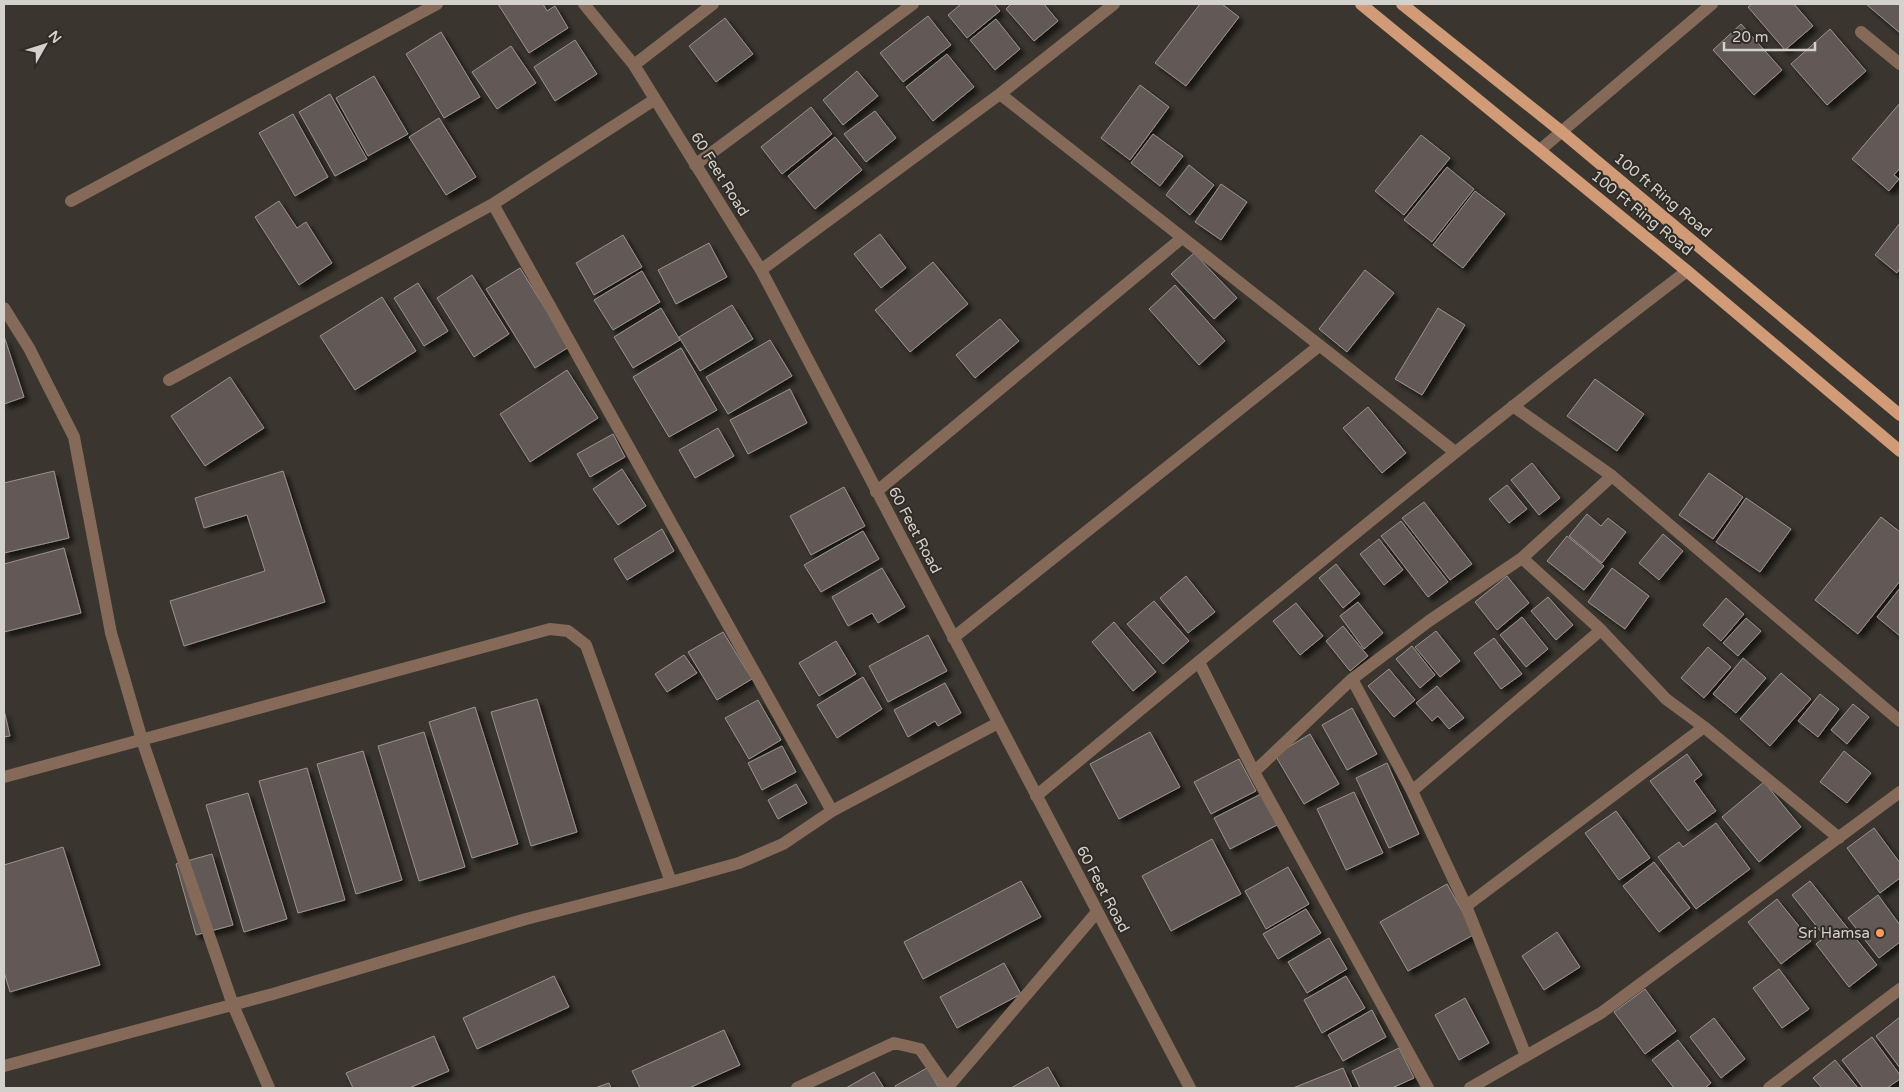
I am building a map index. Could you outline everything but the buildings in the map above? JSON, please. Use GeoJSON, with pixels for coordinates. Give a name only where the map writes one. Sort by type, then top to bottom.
{"type":"FeatureCollection","features":[{"type":"Feature","properties":{"kind":"main road","name":"100 Ft Ring Road"},"geometry":{"type":"LineString","coordinates":[[1361,4],[1687,271],[1900,451]]}},
{"type":"Feature","properties":{"kind":"main road","name":"100 ft Ring Road"},"geometry":{"type":"LineString","coordinates":[[1402,4],[1562,132],[1900,415]]}},
{"type":"Feature","properties":{"kind":"street"},"geometry":{"type":"LineString","coordinates":[[71,201],[437,4]]}},
{"type":"Feature","properties":{"kind":"street","name":"60 Feet Road"},"geometry":{"type":"LineString","coordinates":[[584,4],[634,65],[760,270],[1190,1088]]}},
{"type":"Feature","properties":{"kind":"street"},"geometry":{"type":"LineString","coordinates":[[634,65],[713,4]]}},
{"type":"Feature","properties":{"kind":"street"},"geometry":{"type":"LineString","coordinates":[[695,165],[913,4]]}},
{"type":"Feature","properties":{"kind":"street"},"geometry":{"type":"LineString","coordinates":[[760,270],[1000,94],[1114,4]]}},
{"type":"Feature","properties":{"kind":"street"},"geometry":{"type":"LineString","coordinates":[[1540,150],[1712,4]]}},
{"type":"Feature","properties":{"kind":"street"},"geometry":{"type":"LineString","coordinates":[[1860,32],[1900,64]]}},
{"type":"Feature","properties":{"kind":"street"},"geometry":{"type":"LineString","coordinates":[[1000,94],[1455,452]]}},
{"type":"Feature","properties":{"kind":"street"},"geometry":{"type":"LineString","coordinates":[[169,380],[493,204],[654,100]]}},
{"type":"Feature","properties":{"kind":"street"},"geometry":{"type":"LineString","coordinates":[[493,204],[832,811]]}},
{"type":"Feature","properties":{"kind":"street"},"geometry":{"type":"LineString","coordinates":[[876,492],[1182,238]]}},
{"type":"Feature","properties":{"kind":"street"},"geometry":{"type":"LineString","coordinates":[[1036,796],[1455,452],[1597,339],[1687,271]]}},
{"type":"Feature","properties":{"kind":"street"},"geometry":{"type":"LineString","coordinates":[[4,308],[29,348],[74,437],[111,633],[142,740],[233,1005],[269,1088]]}},
{"type":"Feature","properties":{"kind":"street"},"geometry":{"type":"LineString","coordinates":[[954,638],[1320,346]]}},
{"type":"Feature","properties":{"kind":"street"},"geometry":{"type":"LineString","coordinates":[[1513,406],[1612,476],[1900,721]]}},
{"type":"Feature","properties":{"kind":"street"},"geometry":{"type":"LineString","coordinates":[[1254,772],[1352,680],[1429,621],[1522,558],[1612,476]]}},
{"type":"Feature","properties":{"kind":"street"},"geometry":{"type":"LineString","coordinates":[[1522,558],[1601,630],[1666,700],[1704,727],[1839,838]]}},
{"type":"Feature","properties":{"kind":"street"},"geometry":{"type":"LineString","coordinates":[[4,777],[550,629],[568,631],[586,645],[671,882]]}},
{"type":"Feature","properties":{"kind":"street"},"geometry":{"type":"LineString","coordinates":[[1412,791],[1601,630]]}},
{"type":"Feature","properties":{"kind":"street"},"geometry":{"type":"LineString","coordinates":[[1199,662],[1254,772],[1428,1088]]}},
{"type":"Feature","properties":{"kind":"street"},"geometry":{"type":"LineString","coordinates":[[1352,680],[1412,791],[1466,906],[1526,1056]]}},
{"type":"Feature","properties":{"kind":"street"},"geometry":{"type":"LineString","coordinates":[[4,1066],[233,1005],[526,919],[739,863],[783,844],[832,811],[998,723]]}},
{"type":"Feature","properties":{"kind":"street"},"geometry":{"type":"LineString","coordinates":[[1466,906],[1704,727]]}},
{"type":"Feature","properties":{"kind":"street"},"geometry":{"type":"LineString","coordinates":[[1470,1088],[1600,1013],[1900,792]]}},
{"type":"Feature","properties":{"kind":"street"},"geometry":{"type":"LineString","coordinates":[[797,1088],[894,1043],[920,1049],[947,1088],[1097,912]]}},
{"type":"Feature","properties":{"kind":"street"},"geometry":{"type":"LineString","coordinates":[[1769,1088],[1900,989]]}},
{"type":"Feature","properties":{"kind":"place","name":"Sri Hamsa"},"geometry":{"type":"Point","coordinates":[1880,933]}}]}
